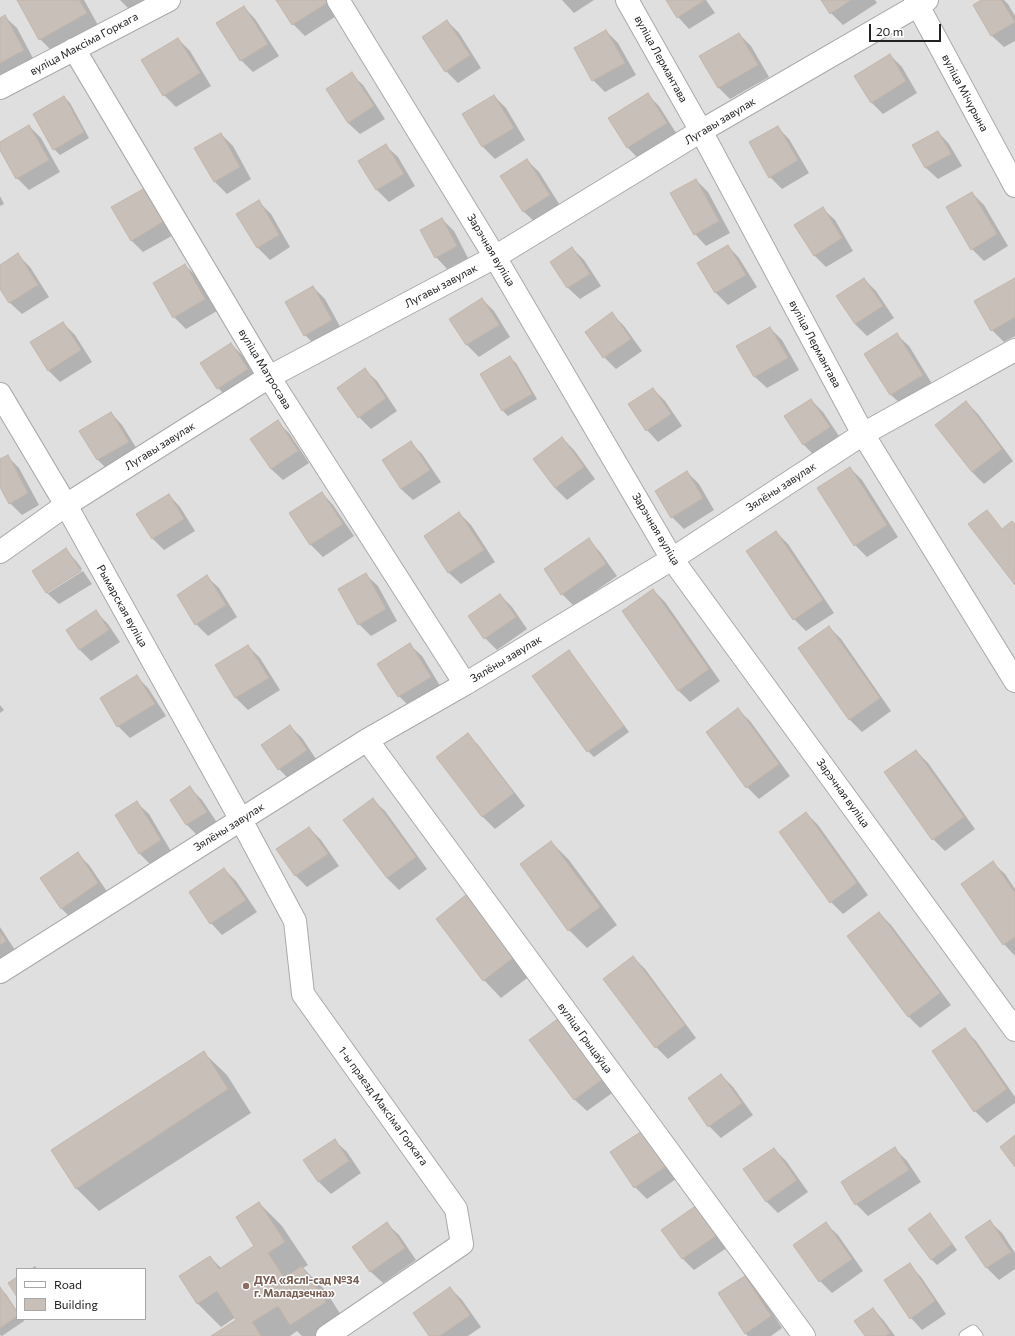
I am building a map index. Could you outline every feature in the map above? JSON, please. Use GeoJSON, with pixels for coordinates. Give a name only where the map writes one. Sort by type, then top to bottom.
{"type":"FeatureCollection","features":[{"type":"Feature","properties":{"kind":"street","name":"вуліца Максіма Горкага"},"geometry":{"type":"LineString","coordinates":[[0,88],[169,0]]}},
{"type":"Feature","properties":{"kind":"street","name":"Зарэчная вуліца"},"geometry":{"type":"LineString","coordinates":[[338,0],[495,257],[672,559],[1015,1030]]}},
{"type":"Feature","properties":{"kind":"street","name":"вуліца Лермантава"},"geometry":{"type":"LineString","coordinates":[[627,0],[701,131],[863,434],[1015,681]]}},
{"type":"Feature","properties":{"kind":"street","name":"Лугавы завулак"},"geometry":{"type":"LineString","coordinates":[[0,552],[66,505],[269,377],[495,257],[701,131],[920,2]]}},
{"type":"Feature","properties":{"kind":"street","name":"вуліца Мічурына"},"geometry":{"type":"LineString","coordinates":[[920,2],[1015,186]]}},
{"type":"Feature","properties":{"kind":"street","name":"вуліца Матросава"},"geometry":{"type":"LineString","coordinates":[[74,49],[269,377],[465,684]]}},
{"type":"Feature","properties":{"kind":"street","name":"Зялёны завулак"},"geometry":{"type":"LineString","coordinates":[[0,972],[367,740],[465,684],[672,559],[863,434],[1015,350]]}},
{"type":"Feature","properties":{"kind":"street","name":"Рымарская вуліца"},"geometry":{"type":"LineString","coordinates":[[0,394],[66,505],[241,820]]}},
{"type":"Feature","properties":{"kind":"street","name":"вуліца Грыцаўца"},"geometry":{"type":"LineString","coordinates":[[367,740],[804,1336]]}},
{"type":"Feature","properties":{"kind":"street","name":"1-ы праезд Максіма Горкага"},"geometry":{"type":"LineString","coordinates":[[241,820],[295,921],[303,994],[456,1209],[462,1244],[327,1336]]}},
{"type":"Feature","properties":{"kind":"lane"},"geometry":{"type":"LineString","coordinates":[[965,1336],[973,1331],[977,1336]]}},
{"type":"Feature","properties":{"kind":"shaded area"},"geometry":{"type":"Polygon","coordinates":[[[0,0],[1015,0],[1015,1336],[0,1336],[0,0]]]}},
{"type":"Feature","properties":{"kind":"building"},"geometry":{"type":"Polygon","coordinates":[[[17,0],[79,0],[87,13],[39,40],[17,0]]]}},
{"type":"Feature","properties":{"kind":"building"},"geometry":{"type":"Polygon","coordinates":[[[276,0],[330,0],[330,1],[292,25],[276,0]]]}},
{"type":"Feature","properties":{"kind":"building"},"geometry":{"type":"Polygon","coordinates":[[[666,0],[703,0],[703,1],[677,18],[666,0]]]}},
{"type":"Feature","properties":{"kind":"building"},"geometry":{"type":"Polygon","coordinates":[[[821,0],[851,0],[830,14],[821,0]]]}},
{"type":"Feature","properties":{"kind":"building"},"geometry":{"type":"Polygon","coordinates":[[[981,0],[1001,0],[1015,22],[991,36],[973,5],[981,0]]]}},
{"type":"Feature","properties":{"kind":"building"},"geometry":{"type":"Polygon","coordinates":[[[244,6],[268,44],[240,61],[216,23],[244,6]]]}},
{"type":"Feature","properties":{"kind":"building"},"geometry":{"type":"Polygon","coordinates":[[[5,15],[24,50],[0,63],[0,18],[5,15]]]}},
{"type":"Feature","properties":{"kind":"building"},"geometry":{"type":"Polygon","coordinates":[[[447,20],[470,55],[445,72],[422,37],[447,20]]]}},
{"type":"Feature","properties":{"kind":"building"},"geometry":{"type":"Polygon","coordinates":[[[606,30],[625,63],[592,81],[574,48],[606,30]]]}},
{"type":"Feature","properties":{"kind":"building"},"geometry":{"type":"Polygon","coordinates":[[[739,33],[758,65],[718,88],[699,56],[739,33]]]}},
{"type":"Feature","properties":{"kind":"building"},"geometry":{"type":"Polygon","coordinates":[[[178,38],[200,73],[163,96],[141,60],[178,38]]]}},
{"type":"Feature","properties":{"kind":"building"},"geometry":{"type":"Polygon","coordinates":[[[890,54],[906,81],[871,103],[854,76],[890,54]]]}},
{"type":"Feature","properties":{"kind":"building"},"geometry":{"type":"Polygon","coordinates":[[[352,72],[374,106],[348,123],[326,89],[352,72]]]}},
{"type":"Feature","properties":{"kind":"building"},"geometry":{"type":"Polygon","coordinates":[[[648,93],[667,123],[627,148],[608,118],[648,93]]]}},
{"type":"Feature","properties":{"kind":"building"},"geometry":{"type":"Polygon","coordinates":[[[494,95],[514,128],[482,147],[462,114],[494,95]]]}},
{"type":"Feature","properties":{"kind":"building"},"geometry":{"type":"Polygon","coordinates":[[[64,96],[84,132],[53,150],[33,114],[64,96]]]}},
{"type":"Feature","properties":{"kind":"building"},"geometry":{"type":"Polygon","coordinates":[[[29,125],[49,160],[16,179],[0,150],[0,142],[29,125]]]}},
{"type":"Feature","properties":{"kind":"building"},"geometry":{"type":"Polygon","coordinates":[[[778,126],[798,160],[769,178],[749,142],[778,126]]]}},
{"type":"Feature","properties":{"kind":"building"},"geometry":{"type":"Polygon","coordinates":[[[938,131],[951,154],[925,168],[912,145],[938,131]]]}},
{"type":"Feature","properties":{"kind":"building"},"geometry":{"type":"Polygon","coordinates":[[[221,133],[240,167],[214,182],[194,148],[221,133]]]}},
{"type":"Feature","properties":{"kind":"building"},"geometry":{"type":"Polygon","coordinates":[[[386,144],[404,174],[376,190],[358,161],[386,144]]]}},
{"type":"Feature","properties":{"kind":"building"},"geometry":{"type":"Polygon","coordinates":[[[527,159],[550,195],[523,212],[500,176],[527,159]]]}},
{"type":"Feature","properties":{"kind":"building"},"geometry":{"type":"Polygon","coordinates":[[[696,179],[719,221],[694,235],[670,193],[696,179]]]}},
{"type":"Feature","properties":{"kind":"building"},"geometry":{"type":"Polygon","coordinates":[[[147,187],[166,220],[131,241],[111,207],[147,187]]]}},
{"type":"Feature","properties":{"kind":"building"},"geometry":{"type":"Polygon","coordinates":[[[972,192],[997,234],[971,250],[946,207],[972,192]]]}},
{"type":"Feature","properties":{"kind":"building"},"geometry":{"type":"Polygon","coordinates":[[[259,200],[279,235],[257,248],[236,214],[259,200]]]}},
{"type":"Feature","properties":{"kind":"building"},"geometry":{"type":"Polygon","coordinates":[[[823,207],[842,238],[814,256],[794,225],[823,207]]]}},
{"type":"Feature","properties":{"kind":"building"},"geometry":{"type":"Polygon","coordinates":[[[442,218],[457,246],[435,258],[420,230],[442,218]]]}},
{"type":"Feature","properties":{"kind":"building"},"geometry":{"type":"Polygon","coordinates":[[[728,245],[746,275],[715,293],[697,263],[728,245]]]}},
{"type":"Feature","properties":{"kind":"building"},"geometry":{"type":"Polygon","coordinates":[[[572,247],[590,274],[567,288],[550,262],[572,247]]]}},
{"type":"Feature","properties":{"kind":"building"},"geometry":{"type":"Polygon","coordinates":[[[18,253],[38,285],[9,303],[0,289],[0,265],[18,253]]]}},
{"type":"Feature","properties":{"kind":"building"},"geometry":{"type":"Polygon","coordinates":[[[185,264],[205,299],[173,318],[153,283],[185,264]]]}},
{"type":"Feature","properties":{"kind":"building"},"geometry":{"type":"Polygon","coordinates":[[[864,278],[883,306],[855,324],[836,296],[864,278]]]}},
{"type":"Feature","properties":{"kind":"building"},"geometry":{"type":"Polygon","coordinates":[[[1015,278],[1015,317],[991,331],[974,301],[1015,278]]]}},
{"type":"Feature","properties":{"kind":"building"},"geometry":{"type":"Polygon","coordinates":[[[313,286],[332,320],[304,336],[285,302],[313,286]]]}},
{"type":"Feature","properties":{"kind":"building"},"geometry":{"type":"Polygon","coordinates":[[[482,298],[499,325],[466,345],[449,319],[482,298]]]}},
{"type":"Feature","properties":{"kind":"building"},"geometry":{"type":"Polygon","coordinates":[[[612,312],[631,339],[603,358],[585,332],[612,312]]]}},
{"type":"Feature","properties":{"kind":"building"},"geometry":{"type":"Polygon","coordinates":[[[63,322],[81,350],[48,371],[30,342],[63,322]]]}},
{"type":"Feature","properties":{"kind":"building"},"geometry":{"type":"Polygon","coordinates":[[[770,327],[788,358],[754,377],[736,346],[770,327]]]}},
{"type":"Feature","properties":{"kind":"building"},"geometry":{"type":"Polygon","coordinates":[[[897,333],[923,375],[890,395],[864,354],[897,333]]]}},
{"type":"Feature","properties":{"kind":"building"},"geometry":{"type":"Polygon","coordinates":[[[231,343],[248,369],[217,389],[200,363],[231,343]]]}},
{"type":"Feature","properties":{"kind":"building"},"geometry":{"type":"Polygon","coordinates":[[[510,356],[532,394],[502,411],[480,374],[510,356]]]}},
{"type":"Feature","properties":{"kind":"building"},"geometry":{"type":"Polygon","coordinates":[[[365,368],[386,398],[358,418],[337,388],[365,368]]]}},
{"type":"Feature","properties":{"kind":"building"},"geometry":{"type":"Polygon","coordinates":[[[653,388],[671,414],[646,431],[628,404],[653,388]]]}},
{"type":"Feature","properties":{"kind":"building"},"geometry":{"type":"Polygon","coordinates":[[[811,399],[830,427],[803,445],[784,416],[811,399]]]}},
{"type":"Feature","properties":{"kind":"building"},"geometry":{"type":"Polygon","coordinates":[[[966,401],[1002,449],[972,472],[935,425],[966,401]]]}},
{"type":"Feature","properties":{"kind":"building"},"geometry":{"type":"Polygon","coordinates":[[[111,412],[129,442],[97,460],[79,431],[111,412]]]}},
{"type":"Feature","properties":{"kind":"building"},"geometry":{"type":"Polygon","coordinates":[[[278,420],[298,451],[271,469],[250,439],[278,420]]]}},
{"type":"Feature","properties":{"kind":"building"},"geometry":{"type":"Polygon","coordinates":[[[562,437],[584,467],[555,488],[533,459],[562,437]]]}},
{"type":"Feature","properties":{"kind":"building"},"geometry":{"type":"Polygon","coordinates":[[[411,441],[430,470],[401,489],[382,460],[411,441]]]}},
{"type":"Feature","properties":{"kind":"building"},"geometry":{"type":"Polygon","coordinates":[[[8,455],[28,493],[9,504],[0,487],[0,459],[8,455]]]}},
{"type":"Feature","properties":{"kind":"building"},"geometry":{"type":"Polygon","coordinates":[[[850,467],[887,525],[854,546],[817,488],[850,467]]]}},
{"type":"Feature","properties":{"kind":"building"},"geometry":{"type":"Polygon","coordinates":[[[687,471],[703,498],[671,518],[655,491],[687,471]]]}},
{"type":"Feature","properties":{"kind":"building"},"geometry":{"type":"Polygon","coordinates":[[[322,492],[343,524],[310,545],[289,513],[322,492]]]}},
{"type":"Feature","properties":{"kind":"building"},"geometry":{"type":"Polygon","coordinates":[[[169,494],[184,519],[152,539],[136,514],[169,494]]]}},
{"type":"Feature","properties":{"kind":"building"},"geometry":{"type":"Polygon","coordinates":[[[987,510],[1002,529],[1012,521],[1015,524],[1015,585],[968,524],[987,510]]]}},
{"type":"Feature","properties":{"kind":"building"},"geometry":{"type":"Polygon","coordinates":[[[459,512],[484,550],[448,573],[424,536],[459,512]]]}},
{"type":"Feature","properties":{"kind":"building"},"geometry":{"type":"Polygon","coordinates":[[[776,531],[823,600],[793,620],[746,551],[776,531]]]}},
{"type":"Feature","properties":{"kind":"building"},"geometry":{"type":"Polygon","coordinates":[[[589,538],[606,564],[561,595],[544,569],[589,538]]]}},
{"type":"Feature","properties":{"kind":"building"},"geometry":{"type":"Polygon","coordinates":[[[66,548],[81,571],[46,593],[32,571],[66,548]]]}},
{"type":"Feature","properties":{"kind":"building"},"geometry":{"type":"Polygon","coordinates":[[[366,573],[386,609],[358,625],[338,589],[366,573]]]}},
{"type":"Feature","properties":{"kind":"building"},"geometry":{"type":"Polygon","coordinates":[[[207,575],[226,605],[195,625],[177,595],[207,575]]]}},
{"type":"Feature","properties":{"kind":"building"},"geometry":{"type":"Polygon","coordinates":[[[653,589],[709,669],[678,691],[622,611],[653,589]]]}},
{"type":"Feature","properties":{"kind":"building"},"geometry":{"type":"Polygon","coordinates":[[[500,594],[516,617],[484,639],[468,616],[500,594]]]}},
{"type":"Feature","properties":{"kind":"building"},"geometry":{"type":"Polygon","coordinates":[[[96,610],[109,630],[79,650],[66,630],[96,610]]]}},
{"type":"Feature","properties":{"kind":"building"},"geometry":{"type":"Polygon","coordinates":[[[829,626],[880,698],[849,720],[798,648],[829,626]]]}},
{"type":"Feature","properties":{"kind":"building"},"geometry":{"type":"Polygon","coordinates":[[[410,643],[431,677],[398,697],[377,664],[410,643]]]}},
{"type":"Feature","properties":{"kind":"building"},"geometry":{"type":"Polygon","coordinates":[[[248,645],[269,678],[235,698],[215,665],[248,645]]]}},
{"type":"Feature","properties":{"kind":"building"},"geometry":{"type":"Polygon","coordinates":[[[569,650],[624,726],[587,752],[532,676],[569,650]]]}},
{"type":"Feature","properties":{"kind":"building"},"geometry":{"type":"Polygon","coordinates":[[[137,675],[155,704],[117,727],[100,698],[137,675]]]}},
{"type":"Feature","properties":{"kind":"building"},"geometry":{"type":"Polygon","coordinates":[[[738,708],[779,764],[746,788],[706,732],[738,708]]]}},
{"type":"Feature","properties":{"kind":"building"},"geometry":{"type":"Polygon","coordinates":[[[290,725],[307,750],[278,770],[261,745],[290,725]]]}},
{"type":"Feature","properties":{"kind":"building"},"geometry":{"type":"Polygon","coordinates":[[[468,733],[514,793],[482,817],[436,757],[468,733]]]}},
{"type":"Feature","properties":{"kind":"building"},"geometry":{"type":"Polygon","coordinates":[[[916,750],[964,817],[932,840],[884,772],[916,750]]]}},
{"type":"Feature","properties":{"kind":"building"},"geometry":{"type":"Polygon","coordinates":[[[190,786],[207,812],[186,825],[170,800],[190,786]]]}},
{"type":"Feature","properties":{"kind":"building"},"geometry":{"type":"Polygon","coordinates":[[[373,798],[416,857],[387,878],[343,820],[373,798]]]}},
{"type":"Feature","properties":{"kind":"building"},"geometry":{"type":"Polygon","coordinates":[[[137,801],[161,840],[139,854],[115,815],[137,801]]]}},
{"type":"Feature","properties":{"kind":"building"},"geometry":{"type":"Polygon","coordinates":[[[806,812],[857,883],[830,903],[779,832],[806,812]]]}},
{"type":"Feature","properties":{"kind":"building"},"geometry":{"type":"Polygon","coordinates":[[[309,827],[328,854],[295,876],[276,849],[309,827]]]}},
{"type":"Feature","properties":{"kind":"building"},"geometry":{"type":"Polygon","coordinates":[[[551,841],[600,907],[568,931],[520,864],[551,841]]]}},
{"type":"Feature","properties":{"kind":"building"},"geometry":{"type":"Polygon","coordinates":[[[78,852],[98,883],[61,909],[40,878],[78,852]]]}},
{"type":"Feature","properties":{"kind":"building"},"geometry":{"type":"Polygon","coordinates":[[[993,861],[1015,893],[1015,937],[1003,945],[961,884],[993,861]]]}},
{"type":"Feature","properties":{"kind":"building"},"geometry":{"type":"Polygon","coordinates":[[[224,868],[246,900],[210,924],[189,892],[224,868]]]}},
{"type":"Feature","properties":{"kind":"building"},"geometry":{"type":"Polygon","coordinates":[[[467,894],[514,957],[483,981],[436,919],[467,894]]]}},
{"type":"Feature","properties":{"kind":"building"},"geometry":{"type":"Polygon","coordinates":[[[879,912],[940,993],[908,1017],[847,936],[879,912]]]}},
{"type":"Feature","properties":{"kind":"building"},"geometry":{"type":"Polygon","coordinates":[[[0,932],[6,941],[0,945],[0,932]]]}},
{"type":"Feature","properties":{"kind":"building"},"geometry":{"type":"Polygon","coordinates":[[[633,956],[685,1025],[655,1048],[603,979],[633,956]]]}},
{"type":"Feature","properties":{"kind":"building"},"geometry":{"type":"Polygon","coordinates":[[[559,1018],[604,1078],[574,1100],[529,1040],[559,1018]]]}},
{"type":"Feature","properties":{"kind":"building"},"geometry":{"type":"Polygon","coordinates":[[[965,1028],[1007,1089],[974,1112],[932,1051],[965,1028]]]}},
{"type":"Feature","properties":{"kind":"building"},"geometry":{"type":"Polygon","coordinates":[[[204,1051],[228,1089],[76,1189],[51,1150],[204,1051]]]}},
{"type":"Feature","properties":{"kind":"building"},"geometry":{"type":"Polygon","coordinates":[[[721,1074],[742,1103],[708,1127],[688,1098],[721,1074]]]}},
{"type":"Feature","properties":{"kind":"building"},"geometry":{"type":"Polygon","coordinates":[[[645,1129],[668,1165],[634,1188],[610,1152],[645,1129]]]}},
{"type":"Feature","properties":{"kind":"building"},"geometry":{"type":"Polygon","coordinates":[[[1015,1135],[1015,1167],[1000,1147],[1015,1135]]]}},
{"type":"Feature","properties":{"kind":"building"},"geometry":{"type":"Polygon","coordinates":[[[335,1139],[349,1161],[318,1182],[303,1160],[335,1139]]]}},
{"type":"Feature","properties":{"kind":"building"},"geometry":{"type":"Polygon","coordinates":[[[895,1147],[909,1170],[855,1205],[841,1182],[895,1147]]]}},
{"type":"Feature","properties":{"kind":"building"},"geometry":{"type":"Polygon","coordinates":[[[774,1148],[797,1180],[766,1202],[743,1169],[774,1148]]]}},
{"type":"Feature","properties":{"kind":"building"},"geometry":{"type":"Polygon","coordinates":[[[259,1202],[285,1242],[268,1253],[284,1278],[302,1266],[326,1302],[290,1325],[278,1306],[252,1322],[261,1336],[211,1336],[236,1320],[217,1291],[197,1304],[179,1276],[210,1256],[219,1269],[254,1246],[236,1217],[259,1202]]]}},
{"type":"Feature","properties":{"kind":"building"},"geometry":{"type":"Polygon","coordinates":[[[697,1205],[717,1235],[682,1259],[661,1230],[697,1205]]]}},
{"type":"Feature","properties":{"kind":"building"},"geometry":{"type":"Polygon","coordinates":[[[930,1213],[952,1244],[931,1260],[908,1229],[930,1213]]]}},
{"type":"Feature","properties":{"kind":"building"},"geometry":{"type":"Polygon","coordinates":[[[990,1220],[1011,1252],[986,1268],[965,1237],[990,1220]]]}},
{"type":"Feature","properties":{"kind":"building"},"geometry":{"type":"Polygon","coordinates":[[[387,1222],[405,1248],[370,1272],[352,1247],[387,1222]]]}},
{"type":"Feature","properties":{"kind":"building"},"geometry":{"type":"Polygon","coordinates":[[[826,1222],[852,1259],[819,1282],[793,1245],[826,1222]]]}},
{"type":"Feature","properties":{"kind":"building"},"geometry":{"type":"Polygon","coordinates":[[[910,1263],[935,1301],[910,1319],[884,1280],[910,1263]]]}},
{"type":"Feature","properties":{"kind":"building"},"geometry":{"type":"Polygon","coordinates":[[[745,1276],[771,1316],[745,1334],[718,1293],[745,1276]]]}},
{"type":"Feature","properties":{"kind":"building"},"geometry":{"type":"Polygon","coordinates":[[[16,1278],[16,1295],[8,1283],[16,1278]]]}},
{"type":"Feature","properties":{"kind":"building"},"geometry":{"type":"Polygon","coordinates":[[[0,1287],[16,1311],[16,1317],[0,1328],[0,1287]]]}},
{"type":"Feature","properties":{"kind":"building"},"geometry":{"type":"Polygon","coordinates":[[[450,1287],[470,1315],[440,1336],[429,1336],[413,1313],[450,1287]]]}},
{"type":"Feature","properties":{"kind":"building"},"geometry":{"type":"Polygon","coordinates":[[[873,1308],[890,1333],[886,1336],[865,1336],[854,1321],[873,1308]]]}},
{"type":"Feature","properties":{"kind":"place","name":"ДУА «Яслі-сад №34 г. Маладзечна»"},"geometry":{"type":"Point","coordinates":[246,1286]}}]}
